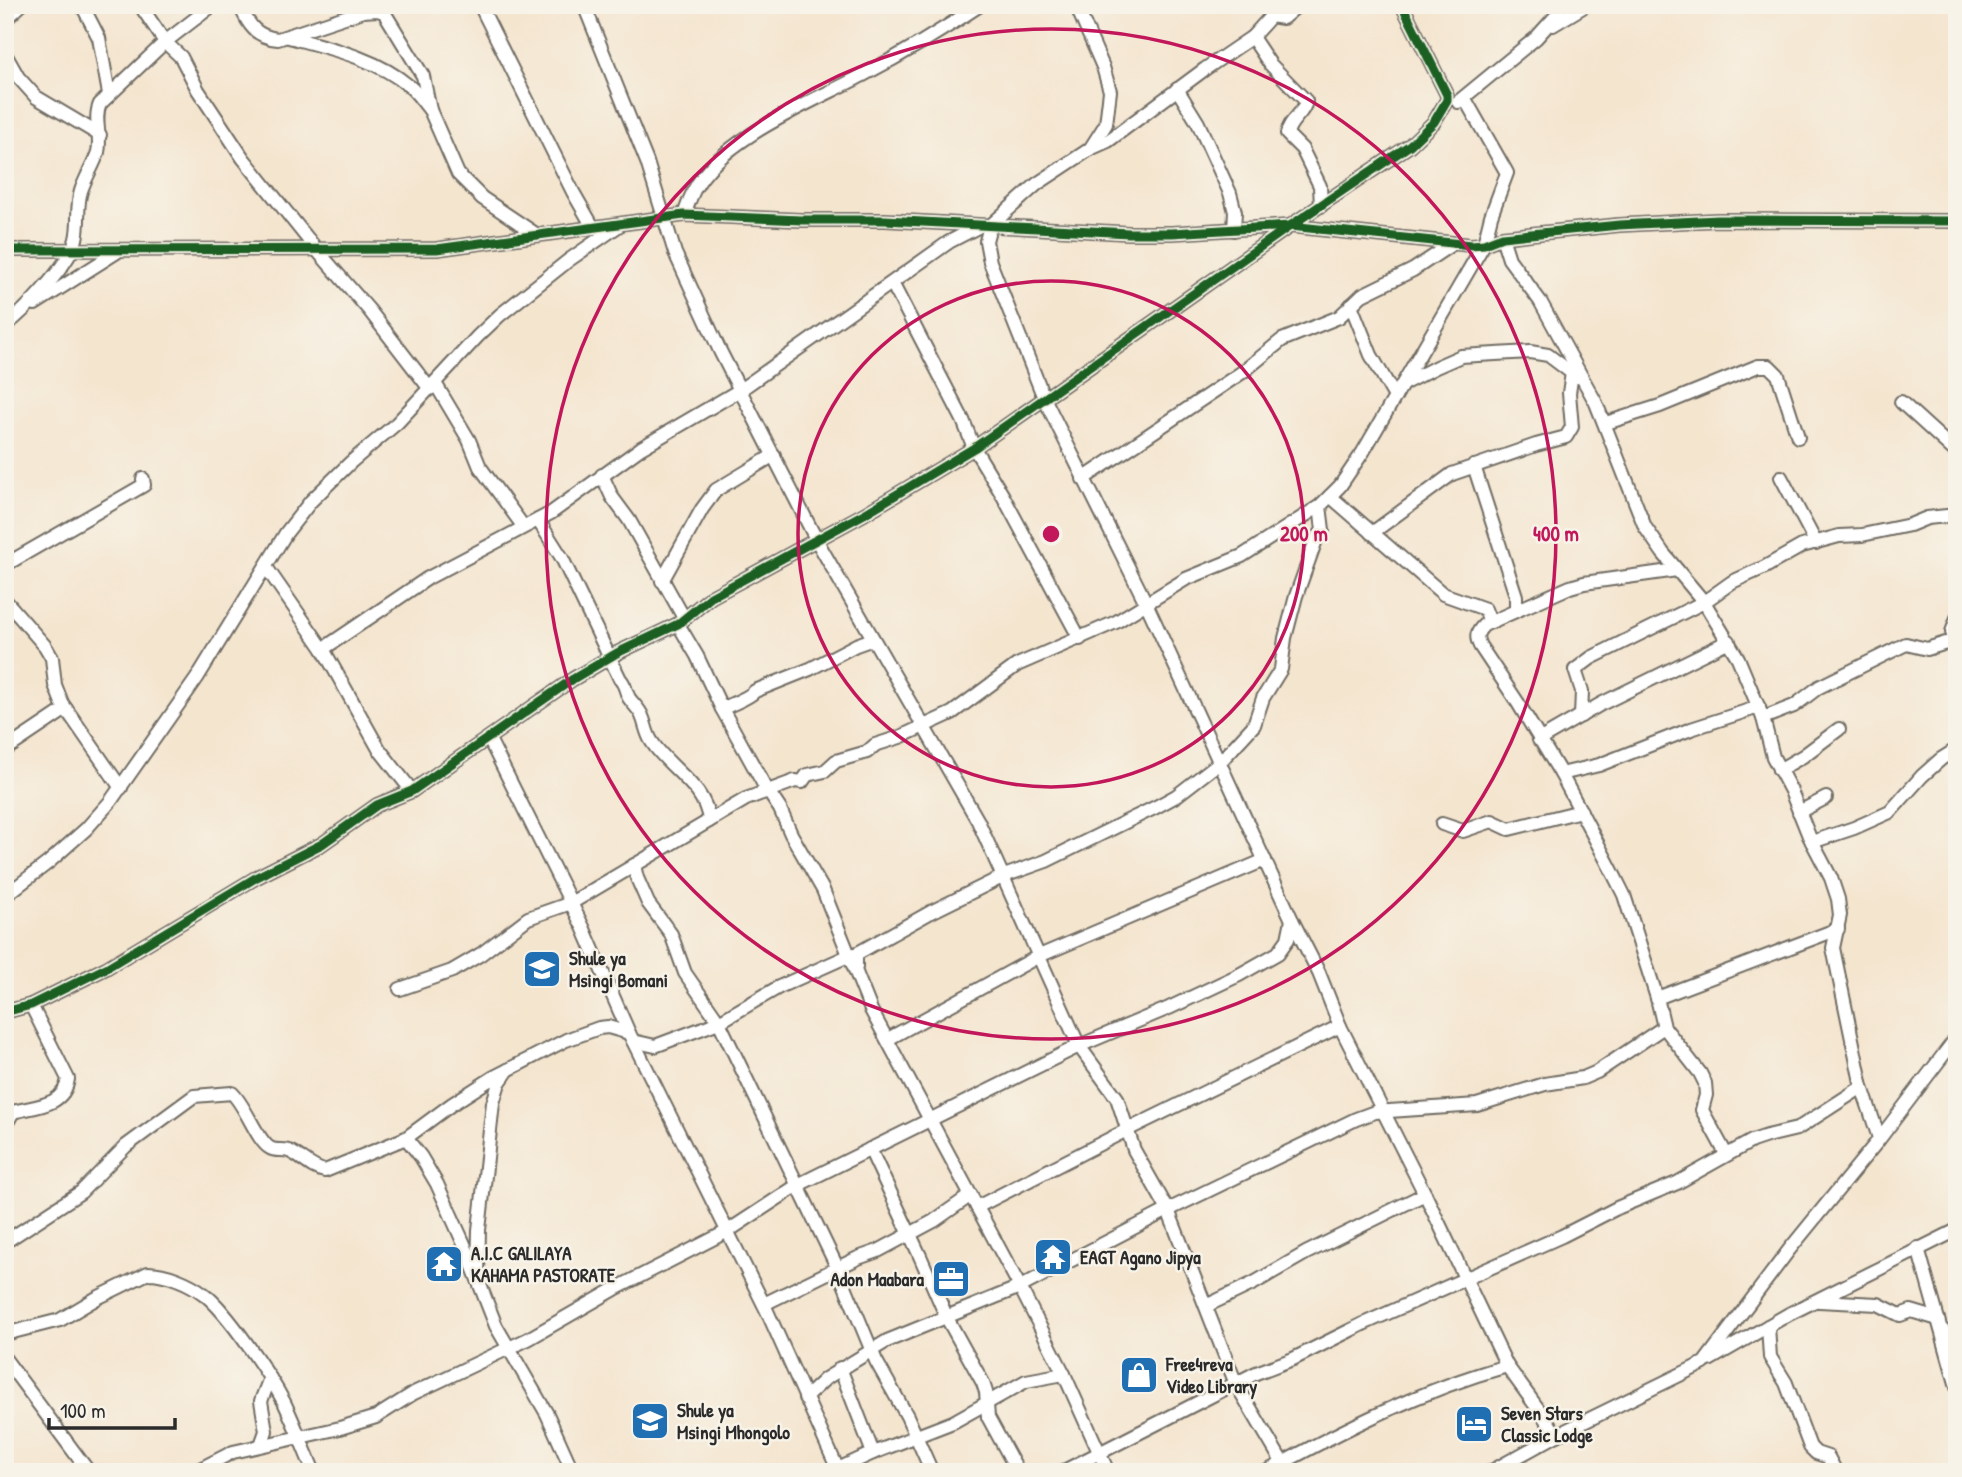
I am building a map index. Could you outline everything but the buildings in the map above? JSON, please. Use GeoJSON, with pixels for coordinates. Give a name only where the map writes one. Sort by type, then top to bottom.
{"type":"FeatureCollection","features":[{"type":"Feature","properties":{"kind":"street"},"geometry":{"type":"LineString","coordinates":[[5,20],[21,5]]}},
{"type":"Feature","properties":{"kind":"street"},"geometry":{"type":"LineString","coordinates":[[82,5],[99,38],[109,94]]}},
{"type":"Feature","properties":{"kind":"street"},"geometry":{"type":"LineString","coordinates":[[140,5],[165,42],[181,57],[198,90],[243,158],[316,249],[433,386],[464,430],[480,467],[523,526]]}},
{"type":"Feature","properties":{"kind":"street"},"geometry":{"type":"LineString","coordinates":[[26,310],[73,250],[78,228],[78,202],[97,155],[100,135],[98,108],[109,94],[165,42],[213,5]]}},
{"type":"Feature","properties":{"kind":"street"},"geometry":{"type":"LineString","coordinates":[[240,5],[250,26],[260,35],[270,38],[289,37],[363,11],[382,9],[423,76],[430,110],[458,174],[482,198],[537,234]]}},
{"type":"Feature","properties":{"kind":"street"},"geometry":{"type":"LineString","coordinates":[[480,5],[593,227]]}},
{"type":"Feature","properties":{"kind":"street"},"geometry":{"type":"LineString","coordinates":[[584,5],[648,162],[675,253],[720,351],[817,541],[978,821],[1079,1046],[1117,1098],[1145,1173],[1168,1210],[1236,1384],[1285,1467]]}},
{"type":"Feature","properties":{"kind":"street"},"geometry":{"type":"LineString","coordinates":[[684,215],[695,189],[709,169],[737,146],[781,115],[888,62],[980,5]]}},
{"type":"Feature","properties":{"kind":"street"},"geometry":{"type":"LineString","coordinates":[[1076,5],[1103,67],[1110,91],[1106,124],[1090,149]]}},
{"type":"Feature","properties":{"kind":"street"},"geometry":{"type":"LineString","coordinates":[[323,649],[428,578],[538,520],[651,441],[740,390],[949,242],[985,226],[1037,184],[1090,149],[1108,141],[1252,37],[1271,16],[1283,18],[1298,5]]}},
{"type":"Feature","properties":{"kind":"street"},"geometry":{"type":"LineString","coordinates":[[5,1012],[31,1006],[106,968],[257,877],[322,844],[377,806],[412,791],[573,679],[681,621],[710,597],[817,541],[974,448],[1410,145],[1434,122],[1447,95],[1402,5]]}},
{"type":"Feature","properties":{"kind":"street"},"geometry":{"type":"LineString","coordinates":[[1441,111],[1465,99],[1541,33],[1562,5]]}},
{"type":"Feature","properties":{"kind":"street"},"geometry":{"type":"LineString","coordinates":[[1541,33],[1586,5]]}},
{"type":"Feature","properties":{"kind":"street"},"geometry":{"type":"LineString","coordinates":[[289,37],[334,49],[397,77],[411,87],[430,110]]}},
{"type":"Feature","properties":{"kind":"street"},"geometry":{"type":"LineString","coordinates":[[1252,37],[1270,64],[1306,101],[1305,107],[1291,123],[1287,134],[1302,149],[1320,186],[1321,206]]}},
{"type":"Feature","properties":{"kind":"street"},"geometry":{"type":"LineString","coordinates":[[5,54],[18,77],[36,97],[100,135]]}},
{"type":"Feature","properties":{"kind":"street"},"geometry":{"type":"LineString","coordinates":[[1177,89],[1198,123],[1230,193],[1235,212],[1234,230]]}},
{"type":"Feature","properties":{"kind":"street"},"geometry":{"type":"LineString","coordinates":[[400,989],[452,971],[481,954],[528,918],[571,903],[746,799],[795,781],[802,782],[807,775],[825,771],[836,761],[867,752],[875,745],[952,712],[1017,665],[1080,639],[1147,605],[1162,592],[1186,579],[1242,556],[1320,506],[1351,471],[1484,244],[1507,173],[1465,99]]}},
{"type":"Feature","properties":{"kind":"street"},"geometry":{"type":"LineString","coordinates":[[5,236],[9,250],[437,248],[684,215],[885,220],[1129,233],[1290,226],[1452,244],[1484,244],[1502,237],[1619,225],[1718,220],[1957,221]]}},
{"type":"Feature","properties":{"kind":"street"},"geometry":{"type":"LineString","coordinates":[[5,895],[50,862],[86,829],[121,788],[197,678],[286,533],[311,501],[397,423],[500,315],[569,260],[623,223]]}},
{"type":"Feature","properties":{"kind":"street"},"geometry":{"type":"LineString","coordinates":[[985,226],[990,262],[1044,398],[1147,605],[1319,973],[1340,1027],[1425,1194],[1507,1366],[1558,1435]]}},
{"type":"Feature","properties":{"kind":"street"},"geometry":{"type":"LineString","coordinates":[[1502,237],[1509,259],[1540,301],[1586,383],[1606,424],[1645,527],[1704,601],[1729,642],[1761,712],[1779,770],[1831,878],[1840,915],[1833,948],[1862,1087],[1880,1138]]}},
{"type":"Feature","properties":{"kind":"street"},"geometry":{"type":"LineString","coordinates":[[1083,479],[1244,371],[1282,340],[1339,317],[1362,295],[1413,270],[1452,244]]}},
{"type":"Feature","properties":{"kind":"street"},"geometry":{"type":"LineString","coordinates":[[5,326],[104,257],[120,250]]}},
{"type":"Feature","properties":{"kind":"street"},"geometry":{"type":"LineString","coordinates":[[892,283],[963,420],[974,448],[1080,639]]}},
{"type":"Feature","properties":{"kind":"street"},"geometry":{"type":"LineString","coordinates":[[1351,305],[1371,355],[1398,391]]}},
{"type":"Feature","properties":{"kind":"street"},"geometry":{"type":"LineString","coordinates":[[1398,391],[1436,367],[1468,355],[1544,354],[1553,357],[1586,383]]}},
{"type":"Feature","properties":{"kind":"street"},"geometry":{"type":"LineString","coordinates":[[1606,424],[1660,406],[1758,366],[1769,366],[1778,375],[1798,437]]}},
{"type":"Feature","properties":{"kind":"street"},"geometry":{"type":"LineString","coordinates":[[1372,533],[1382,523],[1452,474],[1568,436],[1572,427],[1569,393],[1572,373]]}},
{"type":"Feature","properties":{"kind":"street"},"geometry":{"type":"LineString","coordinates":[[1901,402],[1957,453]]}},
{"type":"Feature","properties":{"kind":"street"},"geometry":{"type":"LineString","coordinates":[[662,580],[702,509],[716,490],[774,455]]}},
{"type":"Feature","properties":{"kind":"street"},"geometry":{"type":"LineString","coordinates":[[1474,466],[1516,597],[1516,610]]}},
{"type":"Feature","properties":{"kind":"street"},"geometry":{"type":"LineString","coordinates":[[602,475],[612,498],[629,520],[662,580],[722,709],[823,890],[871,1010],[1020,1287],[1064,1374],[1108,1472]]}},
{"type":"Feature","properties":{"kind":"street"},"geometry":{"type":"LineString","coordinates":[[1781,477],[1816,543]]}},
{"type":"Feature","properties":{"kind":"street"},"geometry":{"type":"LineString","coordinates":[[5,565],[116,503],[144,485],[143,479]]}},
{"type":"Feature","properties":{"kind":"street"},"geometry":{"type":"LineString","coordinates":[[1330,496],[1443,594],[1486,610],[1490,622]]}},
{"type":"Feature","properties":{"kind":"street"},"geometry":{"type":"LineString","coordinates":[[856,976],[856,954],[931,912],[1004,876],[1046,861],[1177,796],[1220,762],[1254,726],[1263,698],[1281,670],[1285,638],[1296,596],[1316,540],[1323,530],[1320,506]]}},
{"type":"Feature","properties":{"kind":"street"},"geometry":{"type":"LineString","coordinates":[[1581,716],[1582,691],[1575,670],[1591,658],[1704,601],[1732,582],[1802,546],[1839,536],[1862,535],[1910,525],[1927,518],[1957,515]]}},
{"type":"Feature","properties":{"kind":"street"},"geometry":{"type":"LineString","coordinates":[[538,520],[562,558],[582,604],[620,679],[626,685],[628,696],[643,717],[650,740],[695,789],[704,804],[709,821]]}},
{"type":"Feature","properties":{"kind":"street"},"geometry":{"type":"LineString","coordinates":[[266,567],[323,649],[379,750],[412,791]]}},
{"type":"Feature","properties":{"kind":"street"},"geometry":{"type":"LineString","coordinates":[[1677,570],[1581,583],[1490,622],[1477,632],[1477,641],[1561,774],[1623,895],[1664,1027],[1705,1083],[1706,1095],[1702,1110],[1726,1154]]}},
{"type":"Feature","properties":{"kind":"street"},"geometry":{"type":"LineString","coordinates":[[5,600],[45,646],[52,658],[55,685],[66,709],[121,788]]}},
{"type":"Feature","properties":{"kind":"street"},"geometry":{"type":"LineString","coordinates":[[1956,649],[1952,632],[1957,618]]}},
{"type":"Feature","properties":{"kind":"street"},"geometry":{"type":"LineString","coordinates":[[722,709],[751,696],[755,691],[873,639]]}},
{"type":"Feature","properties":{"kind":"street"},"geometry":{"type":"LineString","coordinates":[[1539,740],[1671,668],[1729,642]]}},
{"type":"Feature","properties":{"kind":"street"},"geometry":{"type":"LineString","coordinates":[[1561,774],[1599,765],[1691,729],[1794,706],[1819,687],[1906,644],[1927,649],[1944,643],[1956,649]]}},
{"type":"Feature","properties":{"kind":"street"},"geometry":{"type":"LineString","coordinates":[[5,750],[66,709]]}},
{"type":"Feature","properties":{"kind":"street"},"geometry":{"type":"LineString","coordinates":[[1779,770],[1810,752],[1839,729]]}},
{"type":"Feature","properties":{"kind":"street"},"geometry":{"type":"LineString","coordinates":[[489,739],[571,903],[631,1037],[764,1304],[839,1470],[987,1405],[1026,1381],[1064,1374]]}},
{"type":"Feature","properties":{"kind":"street"},"geometry":{"type":"LineString","coordinates":[[1812,842],[1890,812],[1933,766],[1957,749]]}},
{"type":"Feature","properties":{"kind":"street"},"geometry":{"type":"LineString","coordinates":[[1799,812],[1826,798]]}},
{"type":"Feature","properties":{"kind":"street"},"geometry":{"type":"LineString","coordinates":[[1442,824],[1463,831],[1492,821],[1509,829],[1581,811]]}},
{"type":"Feature","properties":{"kind":"street"},"geometry":{"type":"LineString","coordinates":[[888,1039],[1039,956],[1265,860]]}},
{"type":"Feature","properties":{"kind":"street"},"geometry":{"type":"LineString","coordinates":[[634,865],[648,904],[671,934],[684,970],[719,1022],[932,1472]]}},
{"type":"Feature","properties":{"kind":"street"},"geometry":{"type":"LineString","coordinates":[[194,1472],[224,1455],[376,1417],[414,1393],[539,1333],[615,1289],[728,1231],[798,1185],[1079,1046],[1169,1009],[1278,953],[1289,939],[1292,920]]}},
{"type":"Feature","properties":{"kind":"street"},"geometry":{"type":"LineString","coordinates":[[1657,998],[1838,929]]}},
{"type":"Feature","properties":{"kind":"street"},"geometry":{"type":"LineString","coordinates":[[5,1242],[81,1192],[126,1146],[198,1094],[232,1093],[267,1147],[286,1150],[322,1171],[329,1170],[406,1138],[452,1104],[508,1070],[593,1030],[608,1027],[655,1046],[719,1022],[779,987],[848,956]]}},
{"type":"Feature","properties":{"kind":"street"},"geometry":{"type":"LineString","coordinates":[[5,1126],[13,1112],[56,1100],[68,1084],[68,1079],[31,1006]]}},
{"type":"Feature","properties":{"kind":"street"},"geometry":{"type":"LineString","coordinates":[[977,1207],[1127,1130],[1340,1027]]}},
{"type":"Feature","properties":{"kind":"street"},"geometry":{"type":"LineString","coordinates":[[805,1398],[840,1368],[887,1341],[1020,1287],[1168,1210],[1356,1119],[1375,1112],[1477,1105],[1545,1084],[1583,1078],[1597,1072],[1664,1027]]}},
{"type":"Feature","properties":{"kind":"street"},"geometry":{"type":"LineString","coordinates":[[1704,1363],[1789,1250],[1957,1037]]}},
{"type":"Feature","properties":{"kind":"street"},"geometry":{"type":"LineString","coordinates":[[478,1281],[479,1230],[493,1103],[499,1083],[508,1070]]}},
{"type":"Feature","properties":{"kind":"street"},"geometry":{"type":"LineString","coordinates":[[1062,1472],[1256,1373],[1552,1241],[1676,1183],[1726,1154],[1767,1136],[1797,1129],[1862,1087]]}},
{"type":"Feature","properties":{"kind":"street"},"geometry":{"type":"LineString","coordinates":[[406,1138],[437,1184],[487,1307],[507,1347],[547,1414],[573,1472]]}},
{"type":"Feature","properties":{"kind":"street"},"geometry":{"type":"LineString","coordinates":[[870,1149],[947,1318],[983,1383],[988,1417],[1018,1472]]}},
{"type":"Feature","properties":{"kind":"street"},"geometry":{"type":"LineString","coordinates":[[1206,1306],[1254,1283],[1306,1252],[1425,1194]]}},
{"type":"Feature","properties":{"kind":"street"},"geometry":{"type":"LineString","coordinates":[[764,1304],[878,1251],[934,1221],[971,1195]]}},
{"type":"Feature","properties":{"kind":"street"},"geometry":{"type":"LineString","coordinates":[[1490,1472],[1558,1435],[1704,1363],[1815,1301],[1957,1230]]}},
{"type":"Feature","properties":{"kind":"street"},"geometry":{"type":"LineString","coordinates":[[1918,1248],[1957,1387]]}},
{"type":"Feature","properties":{"kind":"street"},"geometry":{"type":"LineString","coordinates":[[5,1334],[60,1320],[134,1279],[156,1273],[187,1284],[212,1301],[270,1378],[284,1402],[314,1472]]}},
{"type":"Feature","properties":{"kind":"street"},"geometry":{"type":"LineString","coordinates":[[1815,1301],[1878,1304],[1900,1315],[1911,1311],[1939,1324],[1957,1340]]}},
{"type":"Feature","properties":{"kind":"street"},"geometry":{"type":"LineString","coordinates":[[1768,1326],[1770,1357],[1786,1383],[1810,1447],[1815,1453],[1828,1457],[1836,1472]]}},
{"type":"Feature","properties":{"kind":"street"},"geometry":{"type":"LineString","coordinates":[[5,1359],[89,1472]]}},
{"type":"Feature","properties":{"kind":"street"},"geometry":{"type":"LineString","coordinates":[[1266,1472],[1285,1467],[1431,1390],[1507,1366]]}},
{"type":"Feature","properties":{"kind":"street"},"geometry":{"type":"LineString","coordinates":[[840,1368],[873,1453]]}},
{"type":"Feature","properties":{"kind":"street"},"geometry":{"type":"LineString","coordinates":[[261,1445],[266,1431],[261,1401],[270,1378]]}},
{"type":"Feature","properties":{"kind":"cycle path"},"geometry":{"type":"LineString","coordinates":[[5,1012],[31,1005],[106,968],[257,877],[322,844],[377,805],[412,791],[573,679],[617,653],[678,624],[711,597],[864,514],[974,448],[1410,145],[1434,122],[1447,100],[1447,95],[1402,5]]}},
{"type":"Feature","properties":{"kind":"cycle path"},"geometry":{"type":"LineString","coordinates":[[5,250],[437,249],[684,215],[885,220],[1129,233],[1290,226],[1471,245],[1484,244],[1502,237],[1619,225],[1718,220],[1957,221]]}},
{"type":"Feature","properties":{"kind":"place","name":"Shule ya Msingi Bomani"},"geometry":{"type":"Point","coordinates":[542,969]}},
{"type":"Feature","properties":{"kind":"place","name":"EAGT Agano Jipya"},"geometry":{"type":"Point","coordinates":[1053,1257]}},
{"type":"Feature","properties":{"kind":"place","name":"A.I.C GALILAYA KAHAMA PASTORATE"},"geometry":{"type":"Point","coordinates":[444,1264]}},
{"type":"Feature","properties":{"kind":"place","name":"Adon Maabara"},"geometry":{"type":"Point","coordinates":[951,1279]}},
{"type":"Feature","properties":{"kind":"place","name":"Free4reva Video Library"},"geometry":{"type":"Point","coordinates":[1139,1375]}},
{"type":"Feature","properties":{"kind":"place","name":"Shule ya Msingi Mhongolo"},"geometry":{"type":"Point","coordinates":[650,1421]}},
{"type":"Feature","properties":{"kind":"place","name":"Seven Stars Classic Lodge"},"geometry":{"type":"Point","coordinates":[1474,1424]}}]}
